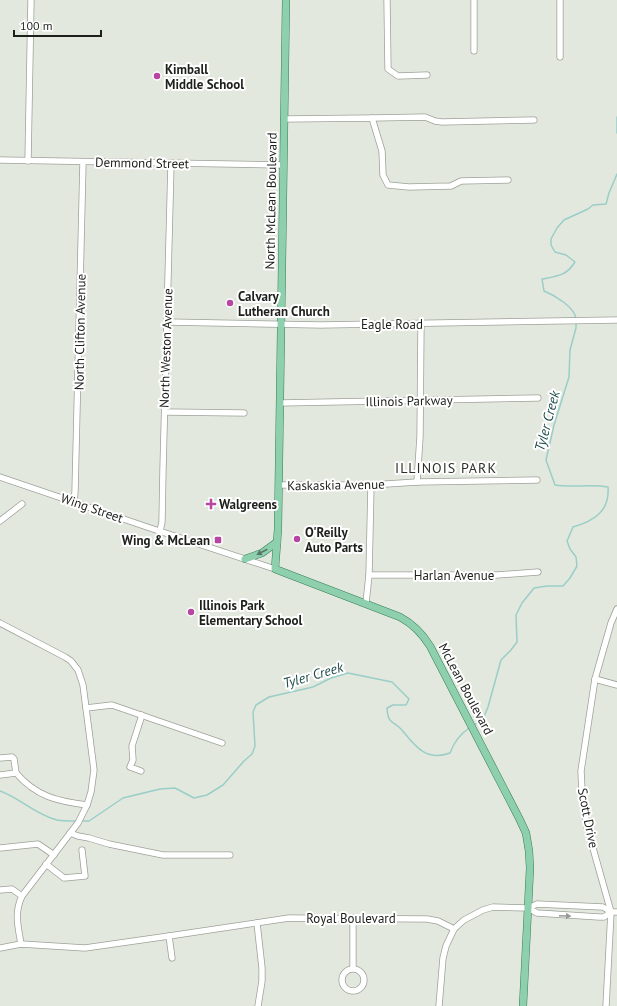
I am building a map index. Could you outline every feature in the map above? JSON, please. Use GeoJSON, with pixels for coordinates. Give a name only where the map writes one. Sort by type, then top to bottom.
{"type":"FeatureCollection","features":[{"type":"Feature","properties":{"kind":"main road","name":"North McLean Boulevard"},"geometry":{"type":"LineString","coordinates":[[276,569],[279,485],[286,0]]}},
{"type":"Feature","properties":{"kind":"main road"},"geometry":{"type":"LineString","coordinates":[[245,559],[262,553],[277,542]]}},
{"type":"Feature","properties":{"kind":"main road","name":"McLean Boulevard"},"geometry":{"type":"LineString","coordinates":[[276,569],[400,617],[413,625],[420,632],[430,646],[526,833],[530,868],[528,908]]}},
{"type":"Feature","properties":{"kind":"main road"},"geometry":{"type":"LineString","coordinates":[[523,1006],[528,908]]}},
{"type":"Feature","properties":{"kind":"street"},"geometry":{"type":"LineString","coordinates":[[28,161],[31,0]]}},
{"type":"Feature","properties":{"kind":"street"},"geometry":{"type":"LineString","coordinates":[[387,0],[388,69],[398,76],[427,75]]}},
{"type":"Feature","properties":{"kind":"street"},"geometry":{"type":"LineString","coordinates":[[474,0],[474,51]]}},
{"type":"Feature","properties":{"kind":"street"},"geometry":{"type":"LineString","coordinates":[[560,0],[560,57]]}},
{"type":"Feature","properties":{"kind":"street"},"geometry":{"type":"LineString","coordinates":[[284,119],[426,117],[442,122],[534,120]]}},
{"type":"Feature","properties":{"kind":"street"},"geometry":{"type":"LineString","coordinates":[[372,118],[382,151],[384,180],[388,185],[408,187],[451,186],[461,181],[508,180]]}},
{"type":"Feature","properties":{"kind":"street","name":"Demmond Street"},"geometry":{"type":"LineString","coordinates":[[0,160],[283,166]]}},
{"type":"Feature","properties":{"kind":"street","name":"North Clifton Avenue"},"geometry":{"type":"LineString","coordinates":[[74,502],[76,492],[83,162]]}},
{"type":"Feature","properties":{"kind":"street","name":"North Weston Avenue"},"geometry":{"type":"LineString","coordinates":[[160,531],[162,518],[171,164]]}},
{"type":"Feature","properties":{"kind":"street","name":"Eagle Road"},"geometry":{"type":"LineString","coordinates":[[167,322],[321,325],[617,320]]}},
{"type":"Feature","properties":{"kind":"street"},"geometry":{"type":"LineString","coordinates":[[417,482],[420,438],[421,324]]}},
{"type":"Feature","properties":{"kind":"street","name":"Illinois Parkway"},"geometry":{"type":"LineString","coordinates":[[280,403],[538,398]]}},
{"type":"Feature","properties":{"kind":"street"},"geometry":{"type":"LineString","coordinates":[[165,412],[244,413]]}},
{"type":"Feature","properties":{"kind":"street","name":"Wing Street"},"geometry":{"type":"LineString","coordinates":[[0,477],[276,569]]}},
{"type":"Feature","properties":{"kind":"street","name":"Kaskaskia Avenue"},"geometry":{"type":"LineString","coordinates":[[279,485],[370,485],[417,482],[536,480]]}},
{"type":"Feature","properties":{"kind":"street"},"geometry":{"type":"LineString","coordinates":[[366,603],[369,575],[370,485]]}},
{"type":"Feature","properties":{"kind":"street"},"geometry":{"type":"LineString","coordinates":[[0,520],[22,504]]}},
{"type":"Feature","properties":{"kind":"street","name":"Harlan Avenue"},"geometry":{"type":"LineString","coordinates":[[369,575],[504,574],[538,572]]}},
{"type":"Feature","properties":{"kind":"street","name":"Scott Drive"},"geometry":{"type":"LineString","coordinates":[[606,1006],[614,912],[587,827],[581,781],[595,679],[617,609]]}},
{"type":"Feature","properties":{"kind":"street"},"geometry":{"type":"LineString","coordinates":[[0,623],[71,661],[80,675],[94,770],[91,792],[83,814],[72,831],[22,896],[17,912],[21,944]]}},
{"type":"Feature","properties":{"kind":"street"},"geometry":{"type":"LineString","coordinates":[[595,679],[617,685]]}},
{"type":"Feature","properties":{"kind":"street"},"geometry":{"type":"LineString","coordinates":[[86,708],[112,705],[222,743]]}},
{"type":"Feature","properties":{"kind":"street"},"geometry":{"type":"LineString","coordinates":[[141,771],[130,767],[132,760],[132,746],[142,715]]}},
{"type":"Feature","properties":{"kind":"street"},"geometry":{"type":"LineString","coordinates":[[0,758],[10,757],[14,759],[16,773],[29,787],[56,800],[87,805]]}},
{"type":"Feature","properties":{"kind":"street"},"geometry":{"type":"LineString","coordinates":[[0,775],[16,773]]}},
{"type":"Feature","properties":{"kind":"street"},"geometry":{"type":"LineString","coordinates":[[72,831],[78,836],[164,855],[230,855]]}},
{"type":"Feature","properties":{"kind":"street"},"geometry":{"type":"LineString","coordinates":[[0,848],[38,844],[54,855]]}},
{"type":"Feature","properties":{"kind":"street"},"geometry":{"type":"LineString","coordinates":[[46,864],[64,878],[86,876],[82,850]]}},
{"type":"Feature","properties":{"kind":"street"},"geometry":{"type":"LineString","coordinates":[[0,890],[12,889],[22,896]]}},
{"type":"Feature","properties":{"kind":"street"},"geometry":{"type":"LineString","coordinates":[[439,1006],[443,958],[446,946],[454,929],[464,920],[483,910],[493,907],[528,908],[538,904],[603,907],[614,912]]}},
{"type":"Feature","properties":{"kind":"street"},"geometry":{"type":"LineString","coordinates":[[528,908],[537,913],[599,918],[614,912]]}},
{"type":"Feature","properties":{"kind":"street","name":"Royal Boulevard"},"geometry":{"type":"LineString","coordinates":[[0,948],[21,944],[85,948],[289,918],[427,918],[438,921],[454,929]]}},
{"type":"Feature","properties":{"kind":"street"},"geometry":{"type":"LineString","coordinates":[[353,968],[354,918]]}},
{"type":"Feature","properties":{"kind":"street"},"geometry":{"type":"LineString","coordinates":[[257,923],[262,968],[262,981],[258,1006]]}},
{"type":"Feature","properties":{"kind":"street"},"geometry":{"type":"LineString","coordinates":[[169,936],[172,958]]}},
{"type":"Feature","properties":{"kind":"street"},"geometry":{"type":"LineString","coordinates":[[353,968],[361,971],[364,982],[360,989],[352,992],[343,985],[343,978],[345,972],[353,968]]}},
{"type":"Feature","properties":{"kind":"waterway","name":"Tyler Creek"},"geometry":{"type":"LineString","coordinates":[[617,117],[617,133]]}},
{"type":"Feature","properties":{"kind":"waterway","name":"Tyler Creek"},"geometry":{"type":"LineString","coordinates":[[576,319],[572,310],[568,306],[558,298],[544,291],[542,279],[565,273],[575,262],[566,255],[555,252],[551,245],[551,239],[557,228],[564,220],[588,209],[593,205],[606,204],[617,174]]}},
{"type":"Feature","properties":{"kind":"waterway","name":"Tyler Creek"},"geometry":{"type":"LineString","coordinates":[[474,725],[483,719],[488,707],[501,660],[517,642],[516,615],[522,603],[534,588],[563,586],[570,578],[577,566],[576,557],[570,549],[567,541],[573,527],[581,525],[594,518],[599,514],[606,503],[608,487],[555,485],[546,460],[554,425],[569,377],[570,350],[576,323]]}},
{"type":"Feature","properties":{"kind":"waterway","name":"Tyler Creek"},"geometry":{"type":"LineString","coordinates":[[80,821],[89,821],[123,798],[160,789],[175,788],[194,798],[207,795],[223,785],[252,754],[255,746],[253,712],[256,705],[269,697],[313,687],[331,678],[348,673],[392,682],[409,699],[406,705],[393,705],[387,708],[388,717],[417,747],[428,754],[442,755],[450,753],[457,739],[469,728]]}},
{"type":"Feature","properties":{"kind":"waterway","name":"Tyler Creek"},"geometry":{"type":"LineString","coordinates":[[0,791],[49,818],[76,821]]}},
{"type":"Feature","properties":{"kind":"place","name":"Kimball Middle School"},"geometry":{"type":"Point","coordinates":[157,76]}},
{"type":"Feature","properties":{"kind":"place","name":"Calvary Lutheran Church"},"geometry":{"type":"Point","coordinates":[230,303]}},
{"type":"Feature","properties":{"kind":"place","name":"Walgreens"},"geometry":{"type":"Point","coordinates":[211,504]}},
{"type":"Feature","properties":{"kind":"place","name":"O'Reilly Auto Parts"},"geometry":{"type":"Point","coordinates":[297,539]}},
{"type":"Feature","properties":{"kind":"place","name":"Wing & McLean"},"geometry":{"type":"Point","coordinates":[218,540]}},
{"type":"Feature","properties":{"kind":"place","name":"Illinois Park Elementary School"},"geometry":{"type":"Point","coordinates":[191,612]}},
{"type":"Feature","properties":{"kind":"district","name":"ILLINOIS PARK"},"geometry":{"type":"Point","coordinates":[446,468]}}]}
